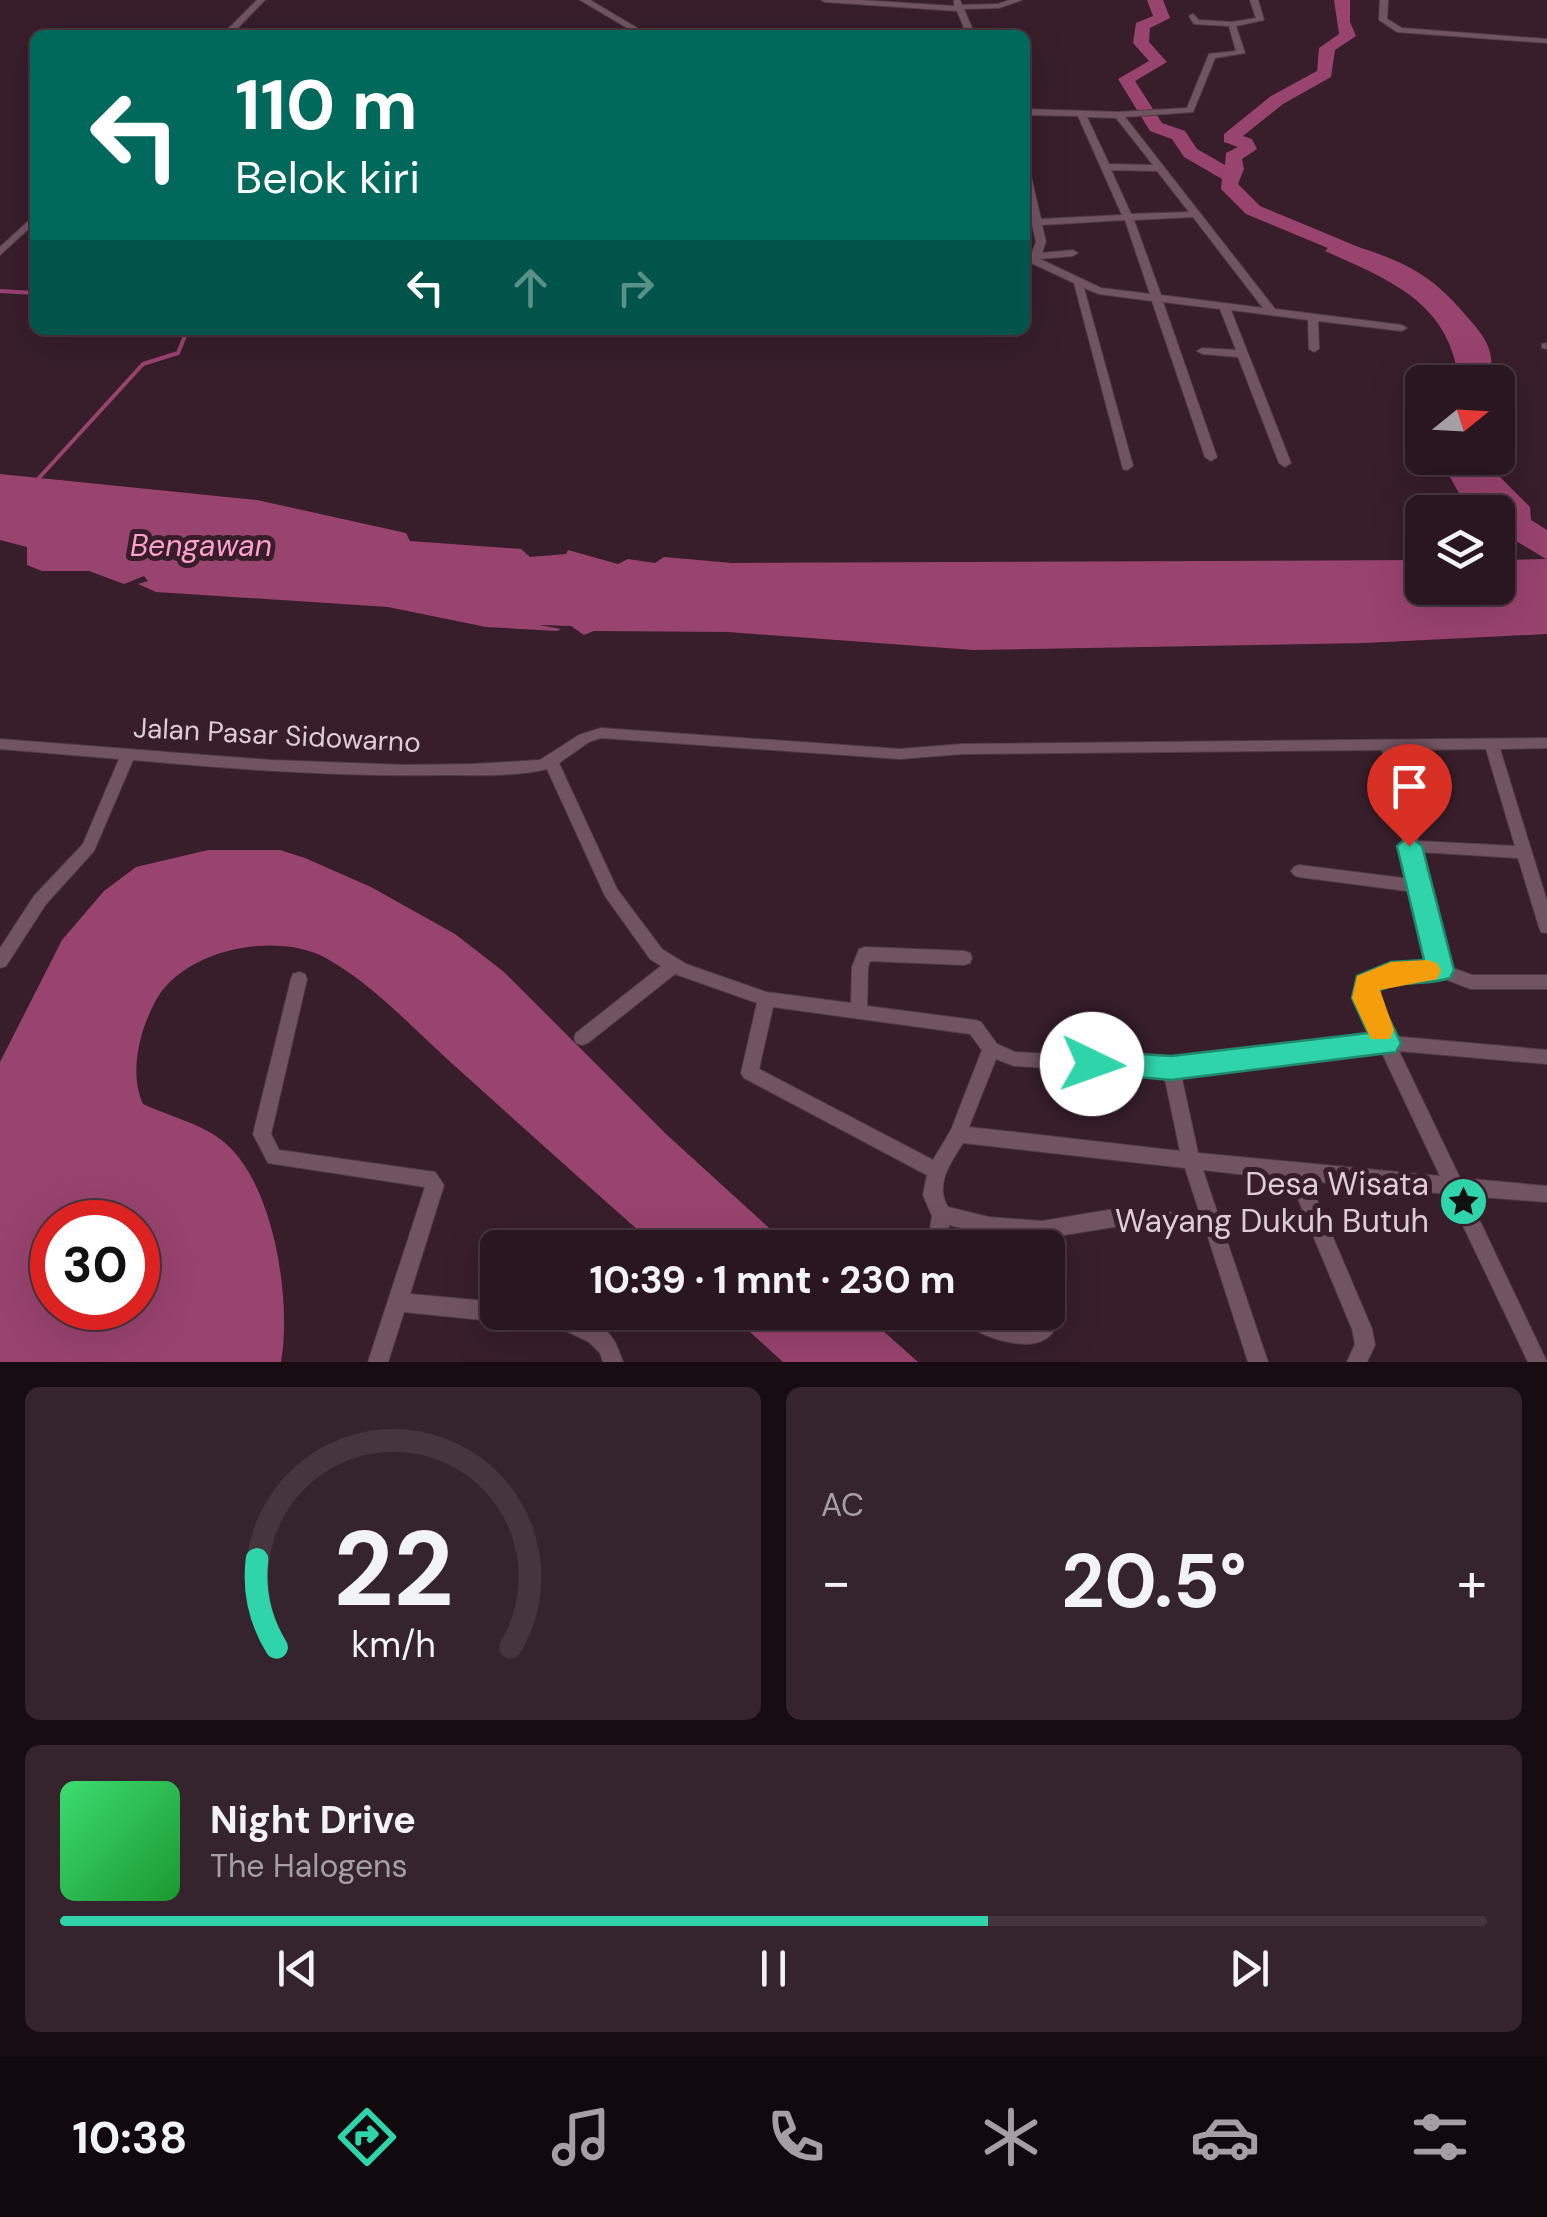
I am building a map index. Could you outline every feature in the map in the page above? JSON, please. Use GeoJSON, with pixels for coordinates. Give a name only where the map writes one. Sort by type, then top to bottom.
{"type":"FeatureCollection","features":[{"type":"Feature","properties":{"kind":"street"},"geometry":{"type":"LineString","coordinates":[[231,30],[261,0]]}},
{"type":"Feature","properties":{"kind":"street"},"geometry":{"type":"LineString","coordinates":[[587,0],[637,30]]}},
{"type":"Feature","properties":{"kind":"street"},"geometry":{"type":"LineString","coordinates":[[825,0],[993,7],[1018,0]]}},
{"type":"Feature","properties":{"kind":"street"},"geometry":{"type":"LineString","coordinates":[[1193,16],[1198,22],[1232,24],[1260,20],[1254,0]]}},
{"type":"Feature","properties":{"kind":"street"},"geometry":{"type":"LineString","coordinates":[[1384,0],[1383,20],[1400,30],[1547,41]]}},
{"type":"Feature","properties":{"kind":"street"},"geometry":{"type":"LineString","coordinates":[[957,5],[969,30]]}},
{"type":"Feature","properties":{"kind":"street"},"geometry":{"type":"LineString","coordinates":[[1030,112],[1119,115],[1193,108],[1212,56],[1241,52],[1232,24]]}},
{"type":"Feature","properties":{"kind":"street"},"geometry":{"type":"LineString","coordinates":[[1082,115],[1128,220],[1211,457]]}},
{"type":"Feature","properties":{"kind":"street"},"geometry":{"type":"LineString","coordinates":[[1119,115],[1271,311]]}},
{"type":"Feature","properties":{"kind":"street"},"geometry":{"type":"LineString","coordinates":[[1106,167],[1160,168]]}},
{"type":"Feature","properties":{"kind":"street"},"geometry":{"type":"LineString","coordinates":[[1030,195],[1041,242],[1032,258]]}},
{"type":"Feature","properties":{"kind":"street"},"geometry":{"type":"LineString","coordinates":[[1036,222],[1197,214]]}},
{"type":"Feature","properties":{"kind":"street"},"geometry":{"type":"LineString","coordinates":[[0,252],[30,223]]}},
{"type":"Feature","properties":{"kind":"street"},"geometry":{"type":"LineString","coordinates":[[1032,258],[1073,253]]}},
{"type":"Feature","properties":{"kind":"street"},"geometry":{"type":"LineString","coordinates":[[1032,258],[1078,284],[1157,298],[1402,328]]}},
{"type":"Feature","properties":{"kind":"street"},"geometry":{"type":"LineString","coordinates":[[1078,284],[1126,466]]}},
{"type":"Feature","properties":{"kind":"street"},"geometry":{"type":"LineString","coordinates":[[1224,306],[1285,462]]}},
{"type":"Feature","properties":{"kind":"street"},"geometry":{"type":"LineString","coordinates":[[1313,316],[1314,349]]}},
{"type":"Feature","properties":{"kind":"street"},"geometry":{"type":"LineString","coordinates":[[1202,351],[1240,354]]}},
{"type":"Feature","properties":{"kind":"street"},"geometry":{"type":"LineString","coordinates":[[1547,743],[962,749],[900,754],[601,733],[580,738],[551,762],[611,892],[656,954],[674,965],[766,999],[961,1022],[975,1027],[992,1049],[1014,1059],[1171,1068],[1386,1043],[1547,1057]]}},
{"type":"Feature","properties":{"kind":"street","name":"Jalan Pasar Sidowarno"},"geometry":{"type":"LineString","coordinates":[[0,744],[307,767],[551,762]]}},
{"type":"Feature","properties":{"kind":"street"},"geometry":{"type":"LineString","coordinates":[[1492,744],[1547,927]]}},
{"type":"Feature","properties":{"kind":"street"},"geometry":{"type":"LineString","coordinates":[[1388,746],[1440,970]]}},
{"type":"Feature","properties":{"kind":"street"},"geometry":{"type":"LineString","coordinates":[[0,962],[40,900],[90,847],[128,754]]}},
{"type":"Feature","properties":{"kind":"street"},"geometry":{"type":"LineString","coordinates":[[1409,846],[1522,852]]}},
{"type":"Feature","properties":{"kind":"street"},"geometry":{"type":"LineString","coordinates":[[1299,871],[1418,886]]}},
{"type":"Feature","properties":{"kind":"street"},"geometry":{"type":"LineString","coordinates":[[859,1008],[860,967],[866,954],[964,958]]}},
{"type":"Feature","properties":{"kind":"street"},"geometry":{"type":"LineString","coordinates":[[582,1038],[674,965]]}},
{"type":"Feature","properties":{"kind":"street"},"geometry":{"type":"LineString","coordinates":[[1538,1362],[1386,1043],[1366,998],[1366,984],[1391,973],[1440,970],[1472,982],[1547,982]]}},
{"type":"Feature","properties":{"kind":"street"},"geometry":{"type":"LineString","coordinates":[[300,979],[262,1134],[274,1157],[430,1178],[435,1195],[378,1362]]}},
{"type":"Feature","properties":{"kind":"street"},"geometry":{"type":"LineString","coordinates":[[766,999],[750,1073],[936,1170]]}},
{"type":"Feature","properties":{"kind":"street"},"geometry":{"type":"LineString","coordinates":[[939,1230],[942,1214],[932,1198],[936,1170],[958,1134],[992,1049]]}},
{"type":"Feature","properties":{"kind":"street"},"geometry":{"type":"LineString","coordinates":[[1171,1068],[1192,1160],[1258,1362]]}},
{"type":"Feature","properties":{"kind":"street"},"geometry":{"type":"LineString","coordinates":[[958,1134],[1296,1172],[1547,1194]]}},
{"type":"Feature","properties":{"kind":"street"},"geometry":{"type":"LineString","coordinates":[[1296,1172],[1362,1329],[1364,1345],[1357,1362]]}},
{"type":"Feature","properties":{"kind":"street"},"geometry":{"type":"LineString","coordinates":[[942,1214],[1005,1230]]}},
{"type":"Feature","properties":{"kind":"street"},"geometry":{"type":"LineString","coordinates":[[1065,1232],[1114,1218],[1214,1223]]}},
{"type":"Feature","properties":{"kind":"street"},"geometry":{"type":"LineString","coordinates":[[396,1302],[480,1310]]}},
{"type":"Feature","properties":{"kind":"street"},"geometry":{"type":"LineString","coordinates":[[590,1330],[610,1346],[613,1362]]}},
{"type":"Feature","properties":{"kind":"street"},"geometry":{"type":"LineString","coordinates":[[993,1330],[1014,1343],[1029,1344],[1040,1339],[1046,1330]]}},
{"type":"Feature","properties":{"kind":"water"},"geometry":{"type":"Polygon","coordinates":[[[1336,240],[1394,260],[1425,277],[1469,319],[1485,341],[1492,365],[1455,365],[1444,332],[1414,298],[1325,251],[1336,240]]]}},
{"type":"Feature","properties":{"kind":"water","name":"Bengawan"},"geometry":{"type":"Polygon","coordinates":[[[0,474],[257,500],[406,533],[410,541],[521,549],[530,557],[566,554],[568,550],[618,564],[628,559],[655,563],[664,557],[732,563],[1405,560],[1405,605],[1515,605],[1515,560],[1546,559],[1515,540],[1515,495],[1460,495],[1450,475],[1498,475],[1530,507],[1531,520],[1547,530],[1547,634],[1365,643],[973,650],[728,632],[594,631],[584,635],[571,626],[539,625],[561,629],[557,631],[486,627],[388,607],[156,592],[138,584],[148,581],[144,576],[124,584],[89,571],[42,571],[27,565],[27,547],[0,540],[0,474]]]}},
{"type":"Feature","properties":{"kind":"water"},"geometry":{"type":"Polygon","coordinates":[[[208,850],[280,850],[371,887],[455,934],[504,972],[666,1134],[771,1230],[638,1230],[357,979],[324,957],[303,949],[256,946],[231,950],[186,969],[168,984],[144,1026],[137,1079],[143,1104],[212,1133],[239,1157],[254,1182],[275,1242],[281,1275],[281,1362],[0,1362],[0,1062],[62,940],[104,891],[136,867],[208,850]]]}},
{"type":"Feature","properties":{"kind":"water"},"geometry":{"type":"Polygon","coordinates":[[[748,1330],[882,1330],[918,1362],[783,1362],[748,1330]]]}},
{"type":"Feature","properties":{"kind":"waterway"},"geometry":{"type":"LineString","coordinates":[[1155,0],[1162,18],[1142,26],[1141,43],[1159,62],[1126,79],[1156,127],[1179,135],[1190,153],[1232,177]]}},
{"type":"Feature","properties":{"kind":"waterway"},"geometry":{"type":"LineString","coordinates":[[1232,177],[1235,169],[1232,157],[1248,149],[1246,143],[1230,138],[1277,100],[1325,73],[1327,48],[1348,36],[1342,22],[1342,0]]}},
{"type":"Feature","properties":{"kind":"waterway"},"geometry":{"type":"LineString","coordinates":[[1232,177],[1228,185],[1253,210],[1366,257]]}},
{"type":"Feature","properties":{"kind":"waterway"},"geometry":{"type":"LineString","coordinates":[[0,291],[30,293]]}},
{"type":"Feature","properties":{"kind":"waterway"},"geometry":{"type":"LineString","coordinates":[[38,479],[143,364],[178,353],[185,336],[180,335]]}},
{"type":"Feature","properties":{"kind":"slow traffic"},"geometry":{"type":"LineString","coordinates":[[1380,1030],[1366,998],[1366,984],[1391,973],[1427,971]]}},
{"type":"Feature","properties":{"kind":"place","name":"Desa Wisata Wayang Dukuh Butuh"},"geometry":{"type":"Point","coordinates":[1464,1202]}},
{"type":"Feature","properties":{"kind":"route"},"geometry":{"type":"LineString","coordinates":[[1092,1064],[1171,1068],[1386,1043],[1366,998],[1366,984],[1391,973],[1440,970],[1409,846]]}}]}
